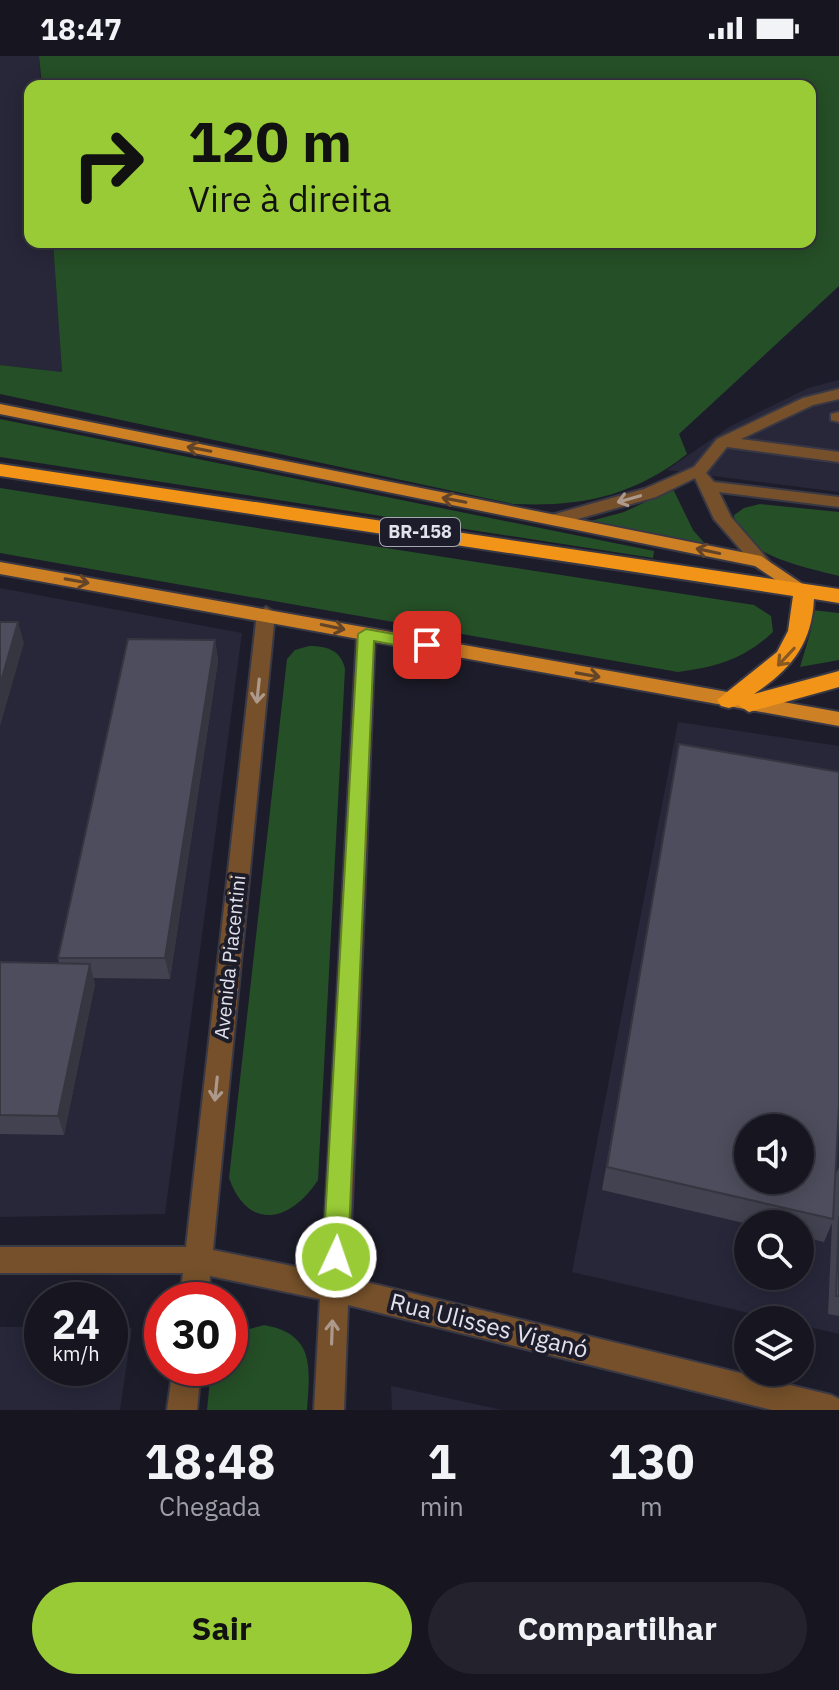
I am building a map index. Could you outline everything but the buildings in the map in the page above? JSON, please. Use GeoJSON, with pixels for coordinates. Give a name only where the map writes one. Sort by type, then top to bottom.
{"type":"FeatureCollection","features":[{"type":"Feature","properties":{"kind":"highway","name":"BR-158"},"geometry":{"type":"LineString","coordinates":[[0,470],[839,596]]}},
{"type":"Feature","properties":{"kind":"highway"},"geometry":{"type":"LineString","coordinates":[[739,702],[796,646],[804,619],[804,591]]}},
{"type":"Feature","properties":{"kind":"highway"},"geometry":{"type":"LineString","coordinates":[[739,702],[839,679]]}},
{"type":"Feature","properties":{"kind":"main road"},"geometry":{"type":"LineString","coordinates":[[0,409],[761,562],[804,591]]}},
{"type":"Feature","properties":{"kind":"main road"},"geometry":{"type":"LineString","coordinates":[[0,568],[266,613],[366,634],[839,719]]}},
{"type":"Feature","properties":{"kind":"street"},"geometry":{"type":"LineString","coordinates":[[704,478],[723,442],[808,401],[839,394]]}},
{"type":"Feature","properties":{"kind":"street"},"geometry":{"type":"LineString","coordinates":[[723,442],[839,457]]}},
{"type":"Feature","properties":{"kind":"street"},"geometry":{"type":"LineString","coordinates":[[704,478],[723,519],[761,562]]}},
{"type":"Feature","properties":{"kind":"street"},"geometry":{"type":"LineString","coordinates":[[554,520],[704,478],[839,502]]}},
{"type":"Feature","properties":{"kind":"street","name":"Avenida Piacentini"},"geometry":{"type":"LineString","coordinates":[[196,1282],[266,613]]}},
{"type":"Feature","properties":{"kind":"street"},"geometry":{"type":"LineString","coordinates":[[329,1410],[366,634]]}},
{"type":"Feature","properties":{"kind":"street","name":"Rua Ulisses Viganó"},"geometry":{"type":"LineString","coordinates":[[0,1260],[198,1260],[334,1288],[831,1410]]}},
{"type":"Feature","properties":{"kind":"street"},"geometry":{"type":"LineString","coordinates":[[182,1410],[185,1386]]}},
{"type":"Feature","properties":{"kind":"shaded area"},"geometry":{"type":"Polygon","coordinates":[[[0,56],[39,56],[41,80],[24,80],[24,248],[53,248],[62,372],[0,365],[0,56]]]}},
{"type":"Feature","properties":{"kind":"shaded area"},"geometry":{"type":"Polygon","coordinates":[[[839,380],[839,492],[667,470],[729,427],[808,388],[839,380]]]}},
{"type":"Feature","properties":{"kind":"shaded area"},"geometry":{"type":"Polygon","coordinates":[[[0,588],[242,633],[165,1214],[0,1217],[0,588]]]}},
{"type":"Feature","properties":{"kind":"shaded area"},"geometry":{"type":"Polygon","coordinates":[[[678,722],[839,746],[839,1334],[814,1328],[814,1306],[734,1306],[734,1310],[572,1272],[678,722]]]}},
{"type":"Feature","properties":{"kind":"shaded area"},"geometry":{"type":"Polygon","coordinates":[[[0,1327],[24,1327],[24,1386],[124,1386],[120,1410],[0,1410],[0,1327]]]}},
{"type":"Feature","properties":{"kind":"shaded area"},"geometry":{"type":"Polygon","coordinates":[[[128,1328],[132,1328],[128,1355],[128,1328]]]}},
{"type":"Feature","properties":{"kind":"shaded area"},"geometry":{"type":"Polygon","coordinates":[[[392,1386],[502,1410],[392,1410],[392,1386]]]}},
{"type":"Feature","properties":{"kind":"green space"},"geometry":{"type":"Polygon","coordinates":[[[39,56],[839,56],[839,286],[679,434],[687,454],[666,469],[625,490],[561,504],[513,504],[0,394],[0,365],[62,372],[53,248],[816,248],[816,80],[41,80],[39,56]]]}},
{"type":"Feature","properties":{"kind":"green space"},"geometry":{"type":"Polygon","coordinates":[[[0,419],[654,551],[653,558],[0,457],[0,419]]]}},
{"type":"Feature","properties":{"kind":"green space"},"geometry":{"type":"Polygon","coordinates":[[[0,488],[754,605],[771,616],[773,632],[751,649],[729,660],[678,672],[0,553],[0,488]]]}},
{"type":"Feature","properties":{"kind":"green space"},"geometry":{"type":"Polygon","coordinates":[[[673,489],[693,530],[707,546],[587,522],[624,512],[673,489]]]}},
{"type":"Feature","properties":{"kind":"green space"},"geometry":{"type":"Polygon","coordinates":[[[760,504],[839,512],[839,576],[776,558],[747,540],[738,529],[734,515],[744,508],[760,504]]]}},
{"type":"Feature","properties":{"kind":"green space"},"geometry":{"type":"Polygon","coordinates":[[[812,610],[839,613],[839,660],[800,667],[811,630],[812,610]]]}},
{"type":"Feature","properties":{"kind":"green space"},"geometry":{"type":"Polygon","coordinates":[[[309,646],[337,653],[345,669],[318,1180],[295,1205],[270,1215],[247,1207],[229,1178],[287,659],[295,650],[309,646]]]}},
{"type":"Feature","properties":{"kind":"green space"},"geometry":{"type":"Polygon","coordinates":[[[264,1325],[281,1329],[301,1345],[308,1367],[307,1410],[207,1410],[209,1386],[248,1386],[248,1329],[264,1325]]]}},
{"type":"Feature","properties":{"kind":"route"},"geometry":{"type":"LineString","coordinates":[[336,1257],[366,634],[427,645]]}}]}
